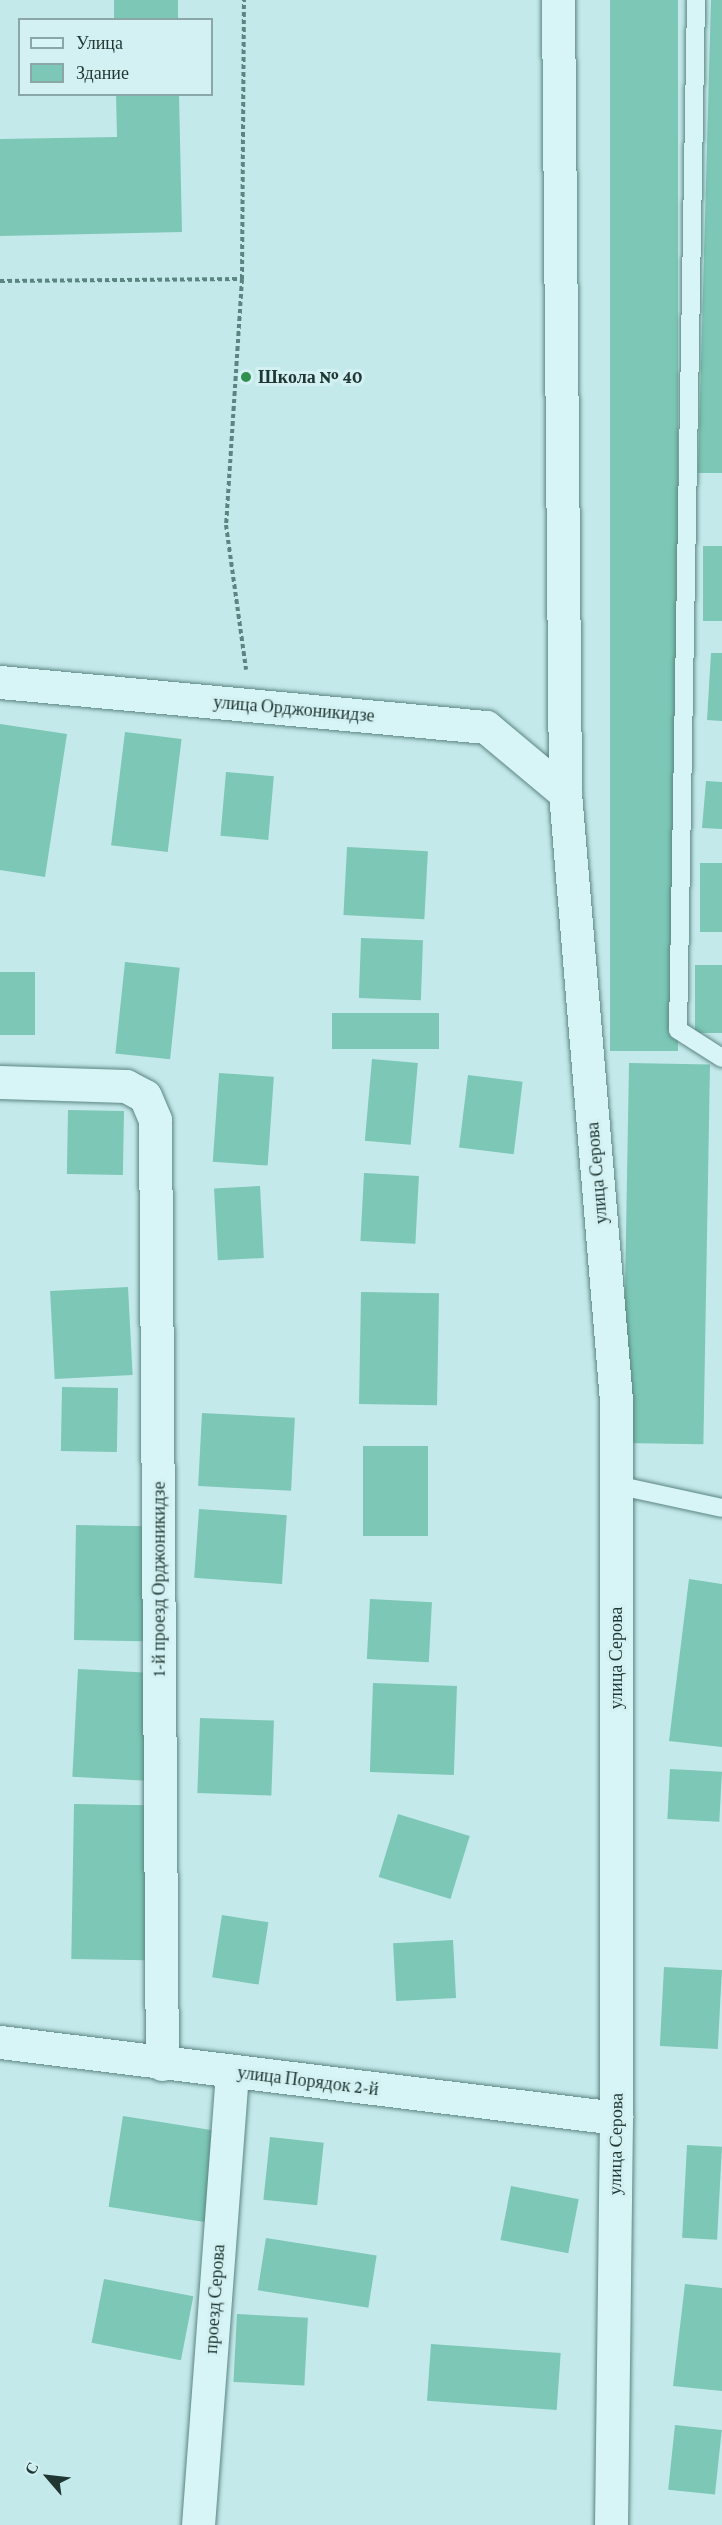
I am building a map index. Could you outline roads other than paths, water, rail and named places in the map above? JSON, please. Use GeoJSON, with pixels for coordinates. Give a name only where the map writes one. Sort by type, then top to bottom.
{"type":"FeatureCollection","features":[{"type":"Feature","properties":{"kind":"street","name":"улица Серова"},"geometry":{"type":"LineString","coordinates":[[558,0],[565,793],[616,1400],[616,2118],[611,2525]]}},
{"type":"Feature","properties":{"kind":"street","name":"улица Орджоникидзе"},"geometry":{"type":"LineString","coordinates":[[0,682],[486,727],[565,793]]}},
{"type":"Feature","properties":{"kind":"street","name":"1-й проезд Орджоникидзе"},"geometry":{"type":"LineString","coordinates":[[0,1082],[126,1086],[145,1096],[155,1120],[162,2064]]}},
{"type":"Feature","properties":{"kind":"street","name":"улица Порядок 2-й"},"geometry":{"type":"LineString","coordinates":[[0,2042],[162,2064],[616,2118]]}},
{"type":"Feature","properties":{"kind":"street","name":"проезд Серова"},"geometry":{"type":"LineString","coordinates":[[198,2525],[232,2072]]}},
{"type":"Feature","properties":{"kind":"lane"},"geometry":{"type":"LineString","coordinates":[[696,0],[678,1030],[722,1058]]}},
{"type":"Feature","properties":{"kind":"lane"},"geometry":{"type":"LineString","coordinates":[[616,1485],[722,1508]]}},
{"type":"Feature","properties":{"kind":"place","name":"Школа № 40"},"geometry":{"type":"Point","coordinates":[246,377]}}]}
